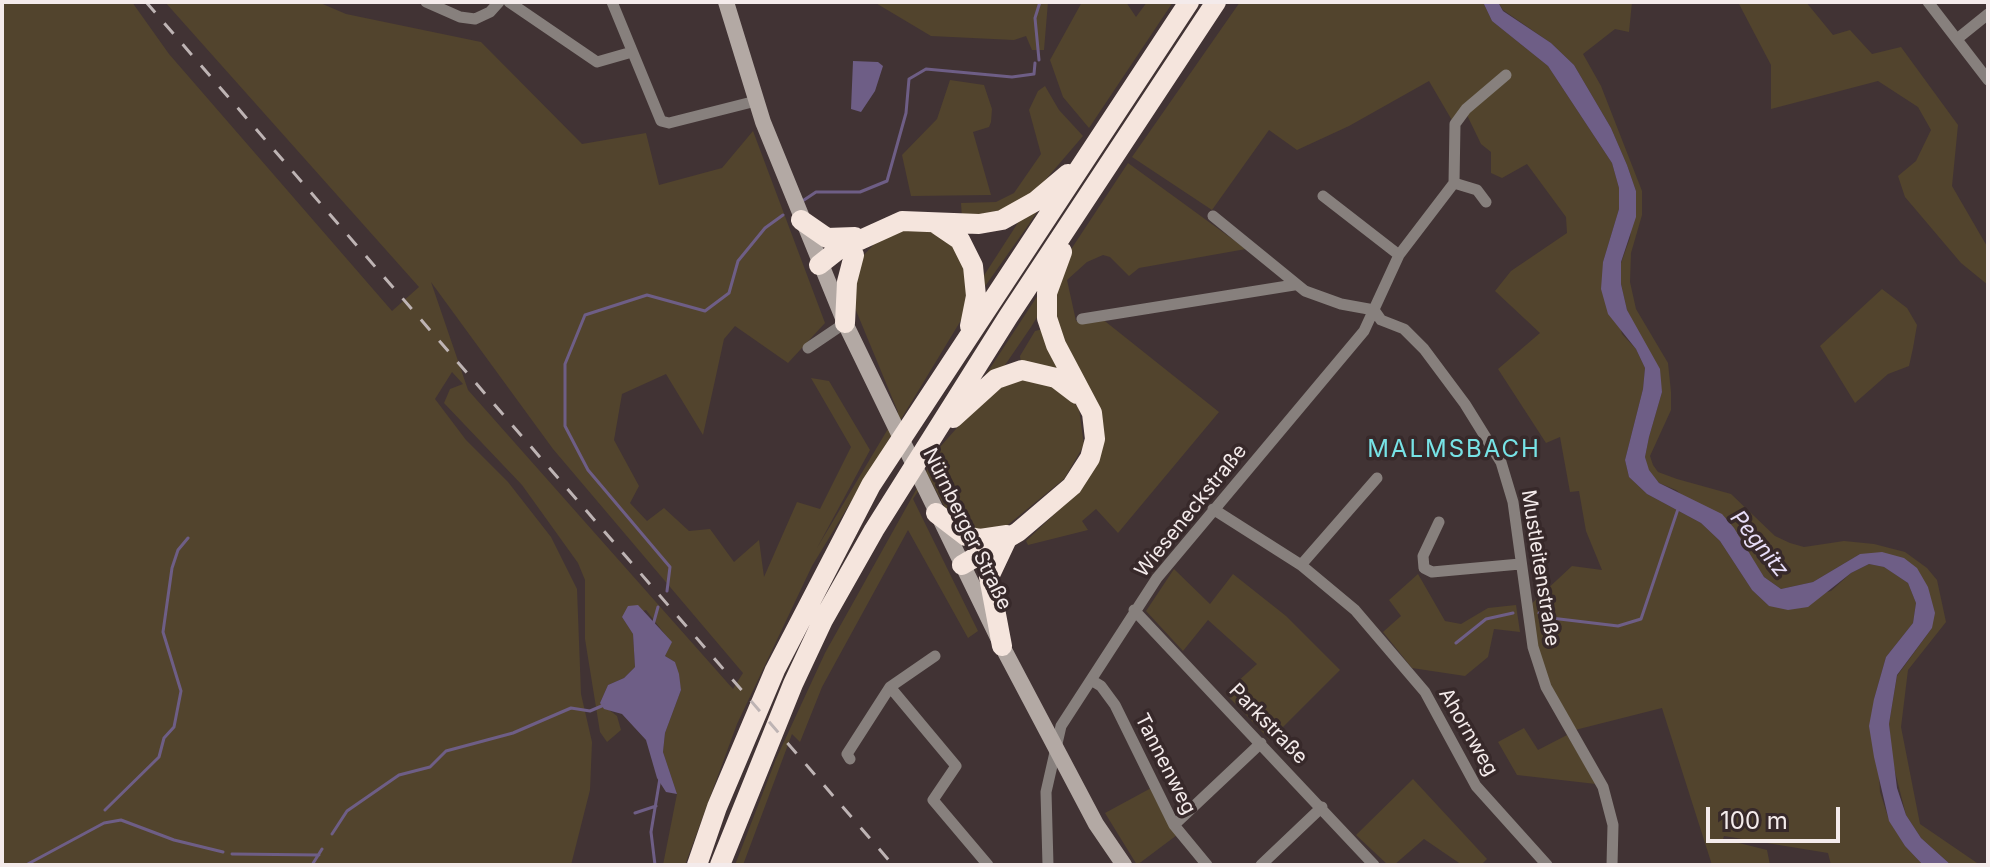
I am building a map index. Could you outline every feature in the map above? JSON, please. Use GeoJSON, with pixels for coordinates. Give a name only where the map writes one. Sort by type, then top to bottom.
{"type":"FeatureCollection","features":[{"type":"Feature","properties":{"kind":"highway"},"geometry":{"type":"LineString","coordinates":[[697,865],[748,730],[805,607],[871,485],[1189,2]]}},
{"type":"Feature","properties":{"kind":"highway"},"geometry":{"type":"LineString","coordinates":[[720,865],[769,738],[823,620],[922,449],[1216,2]]}},
{"type":"Feature","properties":{"kind":"highway"},"geometry":{"type":"LineString","coordinates":[[819,265],[832,254],[902,221],[979,224],[1014,216],[1088,155]]}},
{"type":"Feature","properties":{"kind":"highway"},"geometry":{"type":"LineString","coordinates":[[962,565],[1012,537],[1064,494],[1085,468],[1095,439],[1089,407],[1056,345],[1046,306],[1051,279],[1087,198]]}},
{"type":"Feature","properties":{"kind":"highway"},"geometry":{"type":"LineString","coordinates":[[797,211],[827,238],[847,239],[878,231]]}},
{"type":"Feature","properties":{"kind":"highway"},"geometry":{"type":"LineString","coordinates":[[932,221],[960,240],[973,266],[976,296],[968,336]]}},
{"type":"Feature","properties":{"kind":"highway"},"geometry":{"type":"LineString","coordinates":[[819,265],[833,265],[854,255],[878,231]]}},
{"type":"Feature","properties":{"kind":"highway"},"geometry":{"type":"LineString","coordinates":[[845,323],[846,291],[854,255]]}},
{"type":"Feature","properties":{"kind":"highway"},"geometry":{"type":"LineString","coordinates":[[922,449],[966,405],[1006,374],[1022,370],[1045,373],[1064,382],[1089,407]]}},
{"type":"Feature","properties":{"kind":"highway"},"geometry":{"type":"LineString","coordinates":[[934,508],[966,536],[988,539],[1012,537]]}},
{"type":"Feature","properties":{"kind":"highway"},"geometry":{"type":"LineString","coordinates":[[1002,646],[989,577],[1012,537]]}},
{"type":"Feature","properties":{"kind":"main road","name":"Nürnberger Straße"},"geometry":{"type":"LineString","coordinates":[[726,2],[756,101],[797,211],[845,323],[1002,646],[1096,824],[1124,865]]}},
{"type":"Feature","properties":{"kind":"street"},"geometry":{"type":"LineString","coordinates":[[426,2],[460,17],[475,19],[490,12],[499,2]]}},
{"type":"Feature","properties":{"kind":"street"},"geometry":{"type":"LineString","coordinates":[[509,2],[597,62],[632,52]]}},
{"type":"Feature","properties":{"kind":"street"},"geometry":{"type":"LineString","coordinates":[[612,2],[655,112],[664,122],[756,101]]}},
{"type":"Feature","properties":{"kind":"street"},"geometry":{"type":"LineString","coordinates":[[1928,2],[1988,80]]}},
{"type":"Feature","properties":{"kind":"street"},"geometry":{"type":"LineString","coordinates":[[1957,39],[1988,14]]}},
{"type":"Feature","properties":{"kind":"street"},"geometry":{"type":"LineString","coordinates":[[1486,202],[1477,190],[1454,183],[1455,124],[1466,109],[1506,75]]}},
{"type":"Feature","properties":{"kind":"street","name":"Wieseneckstraße"},"geometry":{"type":"LineString","coordinates":[[1048,865],[1046,792],[1061,726],[1134,610],[1213,509],[1364,331],[1399,255],[1454,183]]}},
{"type":"Feature","properties":{"kind":"street"},"geometry":{"type":"LineString","coordinates":[[1323,196],[1399,255]]}},
{"type":"Feature","properties":{"kind":"street"},"geometry":{"type":"LineString","coordinates":[[1213,216],[1282,269],[1294,285],[1341,304],[1374,310]]}},
{"type":"Feature","properties":{"kind":"street"},"geometry":{"type":"LineString","coordinates":[[1082,319],[1294,285]]}},
{"type":"Feature","properties":{"kind":"street","name":"Mustleitenstraße"},"geometry":{"type":"LineString","coordinates":[[1374,310],[1381,320],[1404,329],[1424,349],[1465,404],[1501,462],[1513,502],[1533,647],[1546,687],[1591,762],[1609,807],[1612,865]]}},
{"type":"Feature","properties":{"kind":"street"},"geometry":{"type":"LineString","coordinates":[[808,348],[845,323]]}},
{"type":"Feature","properties":{"kind":"street"},"geometry":{"type":"LineString","coordinates":[[1301,565],[1377,478]]}},
{"type":"Feature","properties":{"kind":"street","name":"Ahornweg"},"geometry":{"type":"LineString","coordinates":[[1213,509],[1301,565],[1355,610],[1392,650],[1431,701],[1476,786],[1547,865]]}},
{"type":"Feature","properties":{"kind":"street"},"geometry":{"type":"LineString","coordinates":[[1439,522],[1423,556],[1424,568],[1432,572],[1520,564]]}},
{"type":"Feature","properties":{"kind":"street","name":"Parkstraße"},"geometry":{"type":"LineString","coordinates":[[1134,610],[1374,865]]}},
{"type":"Feature","properties":{"kind":"street"},"geometry":{"type":"LineString","coordinates":[[850,759],[847,754],[890,687],[935,656]]}},
{"type":"Feature","properties":{"kind":"street","name":"Tannenweg"},"geometry":{"type":"LineString","coordinates":[[1091,680],[1101,686],[1115,705],[1174,825],[1207,865]]}},
{"type":"Feature","properties":{"kind":"street"},"geometry":{"type":"LineString","coordinates":[[890,687],[956,766],[933,800],[988,865]]}},
{"type":"Feature","properties":{"kind":"street"},"geometry":{"type":"LineString","coordinates":[[1174,825],[1261,743]]}},
{"type":"Feature","properties":{"kind":"street"},"geometry":{"type":"LineString","coordinates":[[1261,865],[1322,807]]}},
{"type":"Feature","properties":{"kind":"shaded area"},"geometry":{"type":"Polygon","coordinates":[[[2,2],[132,2],[169,54],[392,311],[419,287],[165,2],[318,2],[346,14],[481,42],[582,144],[646,133],[659,185],[722,168],[753,131],[825,323],[788,363],[735,326],[724,339],[703,435],[666,374],[622,394],[614,440],[639,486],[630,503],[647,521],[664,508],[689,531],[710,529],[734,562],[759,540],[764,577],[797,502],[820,509],[851,447],[811,378],[829,381],[870,450],[817,548],[898,412],[855,308],[853,292],[861,258],[878,240],[906,228],[943,234],[967,262],[966,312],[812,566],[737,724],[685,865],[663,865],[677,794],[663,752],[665,733],[681,690],[675,662],[665,656],[671,642],[646,610],[622,617],[633,634],[635,667],[624,678],[608,685],[600,703],[617,716],[621,730],[607,742],[600,732],[585,639],[585,580],[578,563],[522,485],[444,403],[450,389],[463,384],[452,372],[435,399],[466,440],[508,482],[551,537],[577,589],[581,694],[592,742],[590,790],[571,865],[2,865],[2,2]],[[431,282],[468,390],[733,689],[743,673],[553,449],[431,282]]]}},
{"type":"Feature","properties":{"kind":"shaded area"},"geometry":{"type":"Polygon","coordinates":[[[874,2],[1048,2],[1044,50],[1032,50],[1026,36],[1014,40],[931,36],[874,2]]]}},
{"type":"Feature","properties":{"kind":"shaded area"},"geometry":{"type":"Polygon","coordinates":[[[1082,2],[1126,2],[1136,17],[1147,2],[1173,2],[1089,128],[1063,97],[1050,60],[1082,2]]]}},
{"type":"Feature","properties":{"kind":"shaded area"},"geometry":{"type":"Polygon","coordinates":[[[1240,2],[1483,2],[1492,21],[1548,66],[1612,163],[1619,188],[1619,209],[1603,262],[1622,334],[1636,349],[1645,368],[1643,389],[1625,460],[1629,477],[1647,494],[1701,523],[1720,541],[1752,590],[1769,606],[1831,591],[1851,573],[1869,564],[1884,567],[1908,583],[1916,603],[1913,623],[1886,657],[1874,699],[1880,792],[1889,820],[1905,846],[1923,865],[1831,865],[1828,853],[1724,836],[1723,839],[1767,850],[1770,865],[1712,865],[1662,708],[1575,730],[1550,686],[1536,648],[1529,606],[1572,566],[1602,570],[1586,531],[1579,491],[1570,492],[1560,437],[1546,443],[1498,369],[1540,333],[1495,291],[1511,271],[1567,233],[1566,217],[1527,164],[1502,178],[1491,173],[1491,152],[1481,144],[1467,115],[1453,122],[1429,81],[1349,126],[1297,150],[1269,130],[1212,210],[1132,157],[1240,2]]]}},
{"type":"Feature","properties":{"kind":"shaded area"},"geometry":{"type":"Polygon","coordinates":[[[1483,2],[1498,2],[1503,11],[1551,43],[1574,65],[1611,128],[1627,165],[1636,191],[1636,217],[1621,262],[1621,284],[1627,310],[1660,369],[1662,392],[1645,457],[1649,470],[1659,483],[1722,514],[1764,577],[1781,589],[1813,582],[1860,554],[1882,552],[1904,558],[1917,568],[1928,587],[1935,613],[1932,628],[1897,675],[1889,724],[1897,788],[1906,815],[1921,838],[1951,865],[1923,865],[1905,846],[1889,821],[1869,726],[1886,657],[1913,623],[1916,603],[1908,583],[1884,567],[1869,564],[1851,573],[1808,607],[1788,610],[1769,606],[1752,590],[1720,541],[1701,523],[1647,494],[1629,477],[1625,460],[1643,389],[1645,368],[1636,349],[1608,314],[1601,289],[1603,262],[1619,209],[1619,188],[1612,163],[1548,66],[1492,21],[1483,2]]]}},
{"type":"Feature","properties":{"kind":"shaded area"},"geometry":{"type":"Polygon","coordinates":[[[1498,2],[1632,2],[1629,32],[1615,29],[1583,54],[1601,86],[1642,191],[1642,215],[1631,253],[1630,282],[1636,309],[1668,363],[1671,392],[1671,410],[1650,456],[1653,465],[1658,472],[1731,494],[1775,536],[1790,543],[1804,547],[1844,541],[1874,544],[1905,552],[1927,568],[1937,580],[1946,622],[1908,670],[1901,727],[1920,824],[1980,865],[1951,865],[1921,838],[1906,815],[1892,760],[1889,724],[1897,676],[1932,628],[1928,587],[1860,554],[1813,582],[1781,589],[1764,577],[1750,555],[1676,490],[1659,483],[1648,470],[1645,457],[1662,392],[1627,310],[1621,284],[1621,263],[1630,238],[1636,191],[1611,128],[1574,65],[1551,43],[1503,10],[1498,2]]]}},
{"type":"Feature","properties":{"kind":"shaded area"},"geometry":{"type":"Polygon","coordinates":[[[1738,2],[1806,2],[1833,35],[1850,30],[1872,54],[1901,47],[1958,125],[1952,186],[1988,248],[1988,285],[1961,263],[1905,197],[1898,176],[1916,161],[1931,130],[1918,107],[1878,81],[1771,109],[1771,65],[1738,2]]]}},
{"type":"Feature","properties":{"kind":"shaded area"},"geometry":{"type":"Polygon","coordinates":[[[853,61],[878,62],[883,66],[875,91],[861,112],[851,109],[853,61]]]}},
{"type":"Feature","properties":{"kind":"shaded area"},"geometry":{"type":"Polygon","coordinates":[[[950,80],[984,85],[992,109],[991,122],[989,127],[973,132],[991,195],[911,196],[902,155],[937,119],[950,80]]]}},
{"type":"Feature","properties":{"kind":"shaded area"},"geometry":{"type":"Polygon","coordinates":[[[1045,86],[1059,110],[1083,136],[1023,206],[962,218],[961,203],[996,202],[1014,193],[1041,154],[1029,110],[1038,91],[1045,86]]]}},
{"type":"Feature","properties":{"kind":"shaded area"},"geometry":{"type":"Polygon","coordinates":[[[1128,163],[1246,249],[1139,268],[1129,276],[1110,257],[1103,255],[1087,262],[1067,280],[1076,321],[1101,318],[1219,412],[1118,533],[1096,509],[1082,521],[1088,530],[1028,545],[1026,541],[1082,488],[1098,461],[1098,407],[1052,319],[1062,263],[1128,163]]]}},
{"type":"Feature","properties":{"kind":"shaded area"},"geometry":{"type":"Polygon","coordinates":[[[1042,204],[981,292],[983,277],[1021,218],[1042,204]]]}},
{"type":"Feature","properties":{"kind":"shaded area"},"geometry":{"type":"Polygon","coordinates":[[[1882,289],[1907,308],[1917,325],[1909,366],[1888,374],[1855,403],[1820,346],[1882,289]]]}},
{"type":"Feature","properties":{"kind":"shaded area"},"geometry":{"type":"Polygon","coordinates":[[[1038,295],[1039,314],[1031,327],[1003,368],[985,376],[1038,295]]]}},
{"type":"Feature","properties":{"kind":"shaded area"},"geometry":{"type":"Polygon","coordinates":[[[1043,329],[1063,369],[1021,364],[1020,356],[1035,331],[1043,329]]]}},
{"type":"Feature","properties":{"kind":"shaded area"},"geometry":{"type":"Polygon","coordinates":[[[1033,376],[1071,398],[1079,409],[1084,445],[1064,479],[1004,528],[969,531],[946,509],[928,476],[913,499],[978,631],[968,638],[908,530],[822,687],[800,742],[792,734],[743,865],[735,865],[776,759],[825,653],[940,447],[993,387],[1033,376]]]}},
{"type":"Feature","properties":{"kind":"shaded area"},"geometry":{"type":"Polygon","coordinates":[[[1174,569],[1210,604],[1233,574],[1286,616],[1340,670],[1270,740],[1225,693],[1257,664],[1208,620],[1183,651],[1146,611],[1174,569]]]}},
{"type":"Feature","properties":{"kind":"shaded area"},"geometry":{"type":"Polygon","coordinates":[[[1418,574],[1445,621],[1461,624],[1488,608],[1516,605],[1520,632],[1494,629],[1488,657],[1465,676],[1412,668],[1383,632],[1401,616],[1389,600],[1418,574]]]}},
{"type":"Feature","properties":{"kind":"shaded area"},"geometry":{"type":"Polygon","coordinates":[[[638,605],[672,642],[665,656],[675,662],[679,674],[681,690],[665,733],[663,752],[677,794],[666,792],[657,778],[646,740],[622,714],[604,709],[600,703],[608,685],[624,678],[635,667],[633,634],[622,617],[628,606],[638,605]]]}},
{"type":"Feature","properties":{"kind":"shaded area"},"geometry":{"type":"Polygon","coordinates":[[[1524,728],[1538,750],[1567,735],[1596,784],[1517,775],[1498,742],[1524,728]]]}},
{"type":"Feature","properties":{"kind":"shaded area"},"geometry":{"type":"Polygon","coordinates":[[[1413,779],[1487,859],[1481,865],[1462,865],[1424,839],[1394,865],[1388,865],[1356,835],[1413,779]]]}},
{"type":"Feature","properties":{"kind":"shaded area"},"geometry":{"type":"Polygon","coordinates":[[[1153,787],[1177,835],[1137,865],[1105,813],[1153,787]]]}},
{"type":"Feature","properties":{"kind":"waterway"},"geometry":{"type":"LineString","coordinates":[[1039,60],[1035,18],[1040,2]]}},
{"type":"Feature","properties":{"kind":"waterway"},"geometry":{"type":"LineString","coordinates":[[804,200],[816,192],[860,192],[887,181],[906,113],[909,79],[926,69],[1012,77],[1034,74],[1035,63]]}},
{"type":"Feature","properties":{"kind":"waterway"},"geometry":{"type":"LineString","coordinates":[[667,591],[670,567],[588,470],[565,426],[565,364],[585,315],[647,295],[705,311],[729,293],[738,261],[765,228],[783,215]]}},
{"type":"Feature","properties":{"kind":"waterway"},"geometry":{"type":"LineString","coordinates":[[1539,613],[1551,618],[1618,626],[1641,619],[1678,509]]}},
{"type":"Feature","properties":{"kind":"waterway"},"geometry":{"type":"LineString","coordinates":[[105,810],[159,757],[164,738],[174,727],[181,691],[163,632],[172,568],[178,550],[188,538]]}},
{"type":"Feature","properties":{"kind":"waterway"},"geometry":{"type":"LineString","coordinates":[[653,625],[658,607]]}},
{"type":"Feature","properties":{"kind":"waterway"},"geometry":{"type":"LineString","coordinates":[[1456,643],[1486,619],[1513,613]]}},
{"type":"Feature","properties":{"kind":"waterway"},"geometry":{"type":"LineString","coordinates":[[332,834],[347,811],[399,775],[430,767],[446,751],[513,733],[571,708],[590,711],[604,705]]}},
{"type":"Feature","properties":{"kind":"waterway"},"geometry":{"type":"LineString","coordinates":[[655,865],[651,832],[660,778]]}},
{"type":"Feature","properties":{"kind":"waterway"},"geometry":{"type":"LineString","coordinates":[[635,813],[656,806]]}},
{"type":"Feature","properties":{"kind":"waterway"},"geometry":{"type":"LineString","coordinates":[[26,865],[104,823],[121,820],[174,840],[223,852]]}},
{"type":"Feature","properties":{"kind":"waterway"},"geometry":{"type":"LineString","coordinates":[[312,865],[322,849]]}},
{"type":"Feature","properties":{"kind":"waterway"},"geometry":{"type":"LineString","coordinates":[[232,854],[319,855]]}},
{"type":"Feature","properties":{"kind":"railway"},"geometry":{"type":"LineString","coordinates":[[146,2],[893,865]]}},
{"type":"Feature","properties":{"kind":"district","name":"MALMSBACH"},"geometry":{"type":"Point","coordinates":[1454,450]}},
{"type":"Feature","properties":{"kind":"water label","name":"Pegnitz"},"geometry":{"type":"Point","coordinates":[1759,544]}}]}
